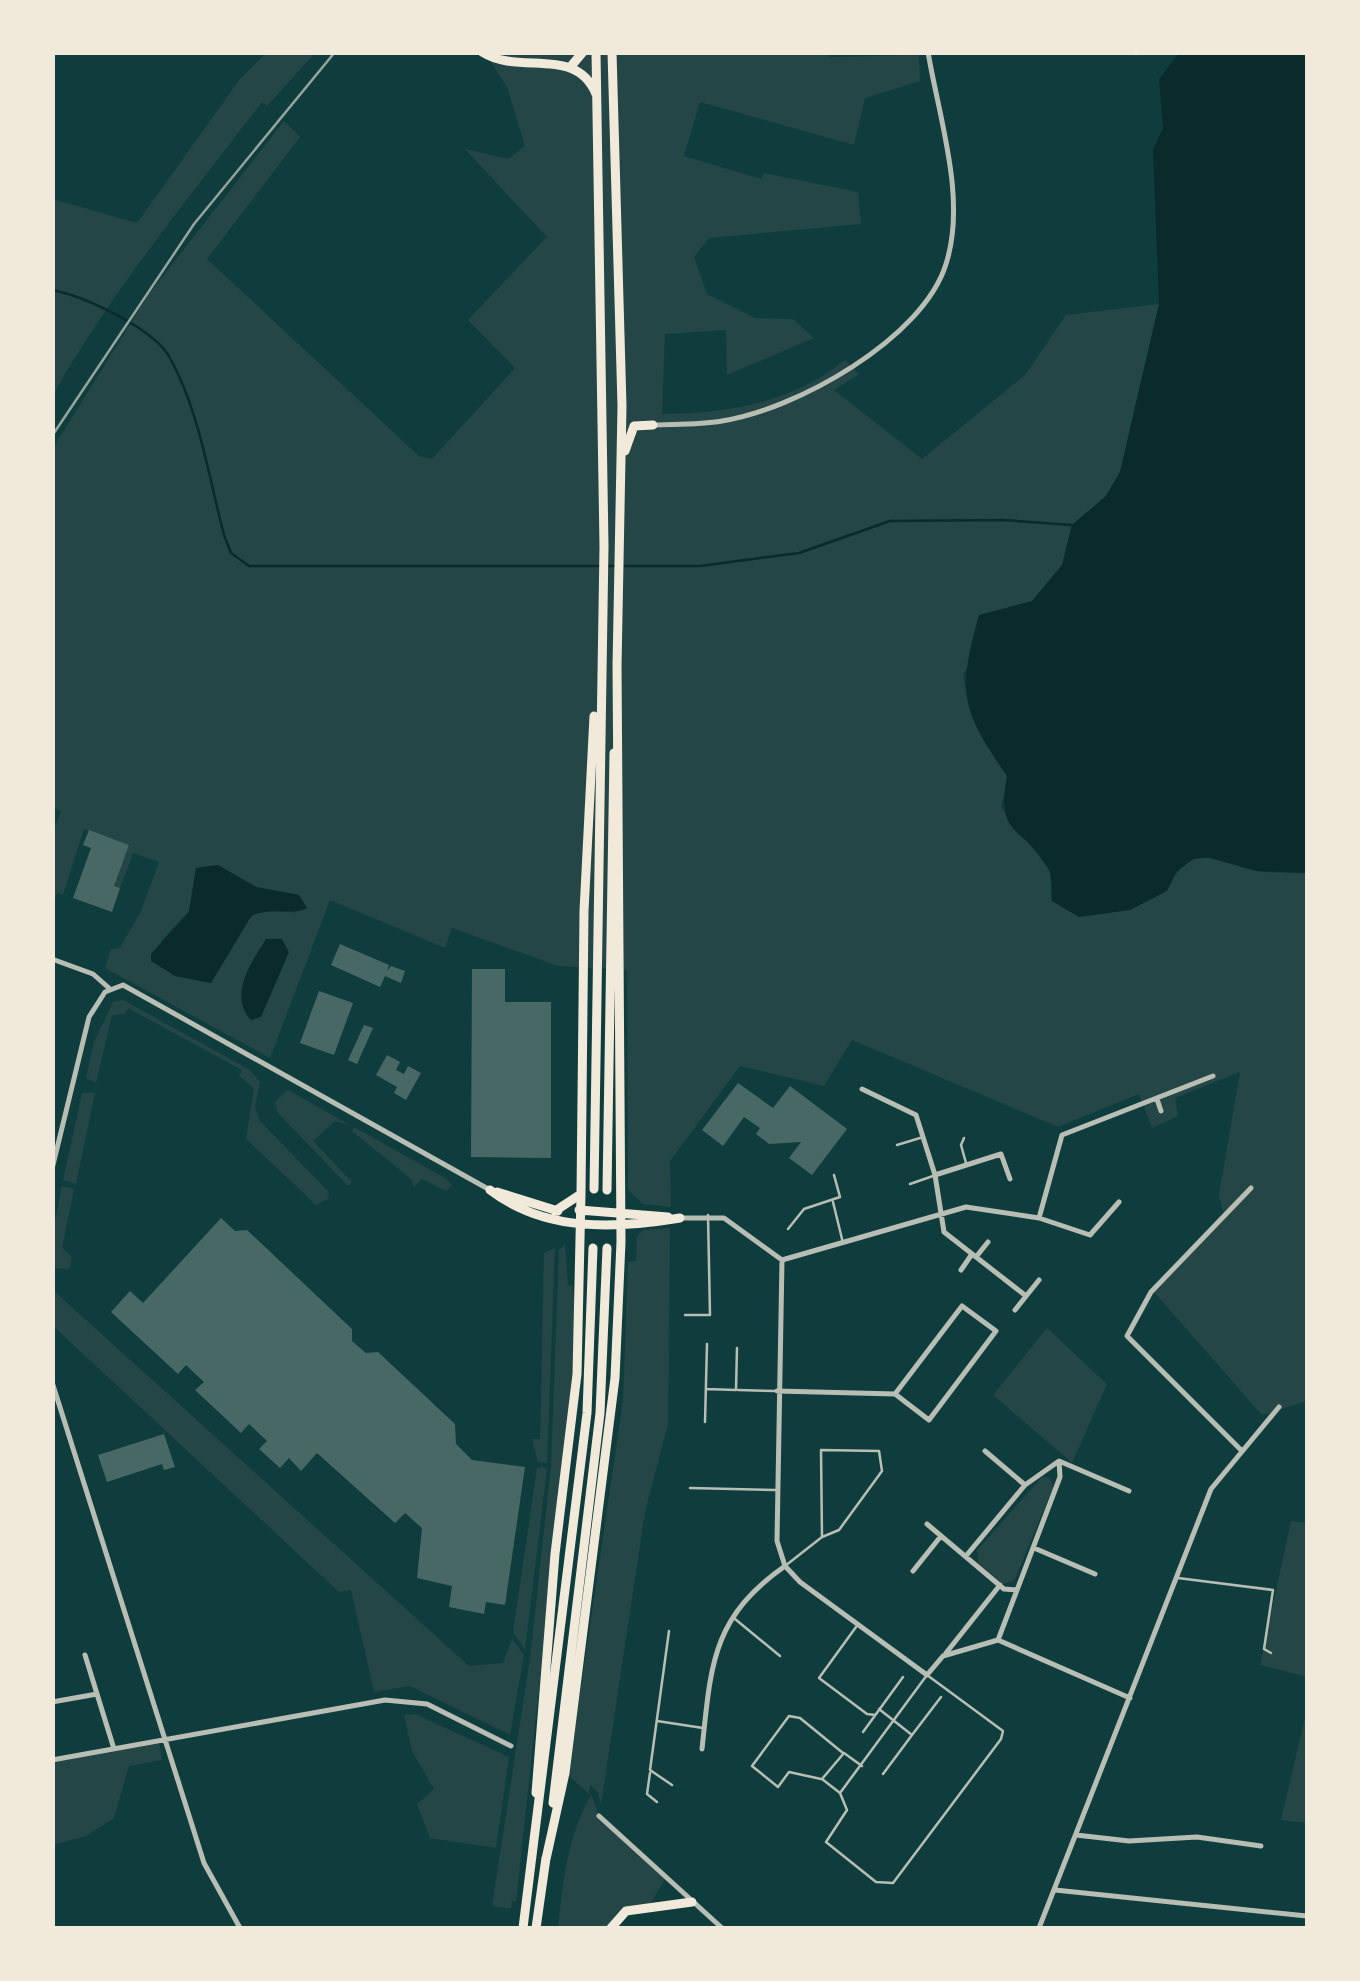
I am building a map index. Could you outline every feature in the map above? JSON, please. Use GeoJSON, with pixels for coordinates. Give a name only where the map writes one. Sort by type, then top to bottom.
{"type":"FeatureCollection","features":[{"type":"Feature","properties":{"kind":"highway"},"geometry":{"type":"LineString","coordinates":[[482,52],[540,65],[572,64],[589,77],[600,103]]}},
{"type":"Feature","properties":{"kind":"highway"},"geometry":{"type":"LineString","coordinates":[[572,64],[583,52]]}},
{"type":"Feature","properties":{"kind":"highway"},"geometry":{"type":"LineString","coordinates":[[594,1189],[604,579],[600,103],[596,52]]}},
{"type":"Feature","properties":{"kind":"highway"},"geometry":{"type":"LineString","coordinates":[[612,52],[622,513]]}},
{"type":"Feature","properties":{"kind":"highway"},"geometry":{"type":"LineString","coordinates":[[622,406],[634,426]]}},
{"type":"Feature","properties":{"kind":"highway"},"geometry":{"type":"LineString","coordinates":[[634,426],[653,425]]}},
{"type":"Feature","properties":{"kind":"highway"},"geometry":{"type":"LineString","coordinates":[[607,1190],[622,513],[626,446],[634,426]]}},
{"type":"Feature","properties":{"kind":"highway"},"geometry":{"type":"LineString","coordinates":[[602,659],[594,712],[584,911],[581,1194],[596,1224],[634,1213],[680,1218]]}},
{"type":"Feature","properties":{"kind":"highway"},"geometry":{"type":"LineString","coordinates":[[546,1859],[565,1773],[615,1378],[621,1242],[617,1220],[620,1196],[617,662]]}},
{"type":"Feature","properties":{"kind":"highway"},"geometry":{"type":"LineString","coordinates":[[490,1190],[555,1216],[580,1241]]}},
{"type":"Feature","properties":{"kind":"highway"},"geometry":{"type":"LineString","coordinates":[[555,1216],[581,1194]]}},
{"type":"Feature","properties":{"kind":"highway"},"geometry":{"type":"LineString","coordinates":[[620,1196],[634,1213]]}},
{"type":"Feature","properties":{"kind":"highway"},"geometry":{"type":"LineString","coordinates":[[533,1855],[552,1592],[577,1374],[580,1241],[588,1214]]}},
{"type":"Feature","properties":{"kind":"highway"},"geometry":{"type":"LineString","coordinates":[[555,1216],[588,1214],[634,1226],[680,1218]]}},
{"type":"Feature","properties":{"kind":"highway"},"geometry":{"type":"LineString","coordinates":[[621,1242],[634,1226]]}},
{"type":"Feature","properties":{"kind":"highway"},"geometry":{"type":"LineString","coordinates":[[523,1928],[587,1413],[593,1248]]}},
{"type":"Feature","properties":{"kind":"highway"},"geometry":{"type":"LineString","coordinates":[[536,1928],[600,1413],[607,1248]]}},
{"type":"Feature","properties":{"kind":"highway"},"geometry":{"type":"LineString","coordinates":[[611,1928],[626,1910],[692,1902]]}},
{"type":"Feature","properties":{"kind":"street"},"geometry":{"type":"LineString","coordinates":[[653,425],[723,421],[782,402],[840,374],[917,314],[946,266],[953,208],[928,52]]}},
{"type":"Feature","properties":{"kind":"street"},"geometry":{"type":"LineString","coordinates":[[52,960],[92,974],[110,989]]}},
{"type":"Feature","properties":{"kind":"street"},"geometry":{"type":"LineString","coordinates":[[52,1170],[89,1017],[110,989],[123,985],[490,1190]]}},
{"type":"Feature","properties":{"kind":"street"},"geometry":{"type":"LineString","coordinates":[[1039,1218],[1062,1136],[1213,1076]]}},
{"type":"Feature","properties":{"kind":"street"},"geometry":{"type":"LineString","coordinates":[[862,1089],[909,1108],[935,1175],[944,1232],[1026,1296]]}},
{"type":"Feature","properties":{"kind":"street"},"geometry":{"type":"LineString","coordinates":[[1157,1099],[1161,1111]]}},
{"type":"Feature","properties":{"kind":"street"},"geometry":{"type":"LineString","coordinates":[[935,1175],[1001,1154],[1010,1179]]}},
{"type":"Feature","properties":{"kind":"street"},"geometry":{"type":"LineString","coordinates":[[1242,1450],[1127,1336],[1152,1292],[1251,1188]]}},
{"type":"Feature","properties":{"kind":"street"},"geometry":{"type":"LineString","coordinates":[[782,1260],[966,1207],[1039,1218],[1090,1235],[1119,1202]]}},
{"type":"Feature","properties":{"kind":"street"},"geometry":{"type":"LineString","coordinates":[[680,1218],[708,1215],[738,1224],[782,1260]]}},
{"type":"Feature","properties":{"kind":"street"},"geometry":{"type":"LineString","coordinates":[[961,1270],[988,1242]]}},
{"type":"Feature","properties":{"kind":"street"},"geometry":{"type":"LineString","coordinates":[[782,1260],[777,1540],[785,1566],[927,1676],[1000,1585]]}},
{"type":"Feature","properties":{"kind":"street"},"geometry":{"type":"LineString","coordinates":[[1015,1310],[1039,1280]]}},
{"type":"Feature","properties":{"kind":"street"},"geometry":{"type":"LineString","coordinates":[[777,1391],[895,1394],[929,1420],[996,1331],[962,1306],[895,1394]]}},
{"type":"Feature","properties":{"kind":"street"},"geometry":{"type":"LineString","coordinates":[[52,1382],[204,1863],[240,1928]]}},
{"type":"Feature","properties":{"kind":"street"},"geometry":{"type":"LineString","coordinates":[[1039,1928],[1211,1489],[1279,1407]]}},
{"type":"Feature","properties":{"kind":"street"},"geometry":{"type":"LineString","coordinates":[[985,1451],[1025,1485]]}},
{"type":"Feature","properties":{"kind":"street"},"geometry":{"type":"LineString","coordinates":[[966,1556],[1025,1485],[1059,1462]]}},
{"type":"Feature","properties":{"kind":"street"},"geometry":{"type":"LineString","coordinates":[[1059,1462],[1130,1491]]}},
{"type":"Feature","properties":{"kind":"street"},"geometry":{"type":"LineString","coordinates":[[998,1640],[1060,1477],[1059,1462]]}},
{"type":"Feature","properties":{"kind":"street"},"geometry":{"type":"LineString","coordinates":[[927,1524],[1000,1585],[1017,1590]]}},
{"type":"Feature","properties":{"kind":"street"},"geometry":{"type":"LineString","coordinates":[[912,1571],[942,1536]]}},
{"type":"Feature","properties":{"kind":"street"},"geometry":{"type":"LineString","coordinates":[[1034,1548],[1095,1574]]}},
{"type":"Feature","properties":{"kind":"street"},"geometry":{"type":"LineString","coordinates":[[702,1749],[719,1637],[759,1584],[785,1566]]}},
{"type":"Feature","properties":{"kind":"street"},"geometry":{"type":"LineString","coordinates":[[944,1656],[998,1640],[1130,1698]]}},
{"type":"Feature","properties":{"kind":"street"},"geometry":{"type":"LineString","coordinates":[[85,1655],[114,1749]]}},
{"type":"Feature","properties":{"kind":"street"},"geometry":{"type":"LineString","coordinates":[[52,1702],[97,1694]]}},
{"type":"Feature","properties":{"kind":"street"},"geometry":{"type":"LineString","coordinates":[[52,1760],[385,1700],[426,1704],[512,1746]]}},
{"type":"Feature","properties":{"kind":"street"},"geometry":{"type":"LineString","coordinates":[[599,1816],[722,1928]]}},
{"type":"Feature","properties":{"kind":"street"},"geometry":{"type":"LineString","coordinates":[[1076,1834],[1129,1841],[1197,1837],[1261,1846]]}},
{"type":"Feature","properties":{"kind":"street"},"geometry":{"type":"LineString","coordinates":[[1055,1890],[1306,1916]]}},
{"type":"Feature","properties":{"kind":"lane"},"geometry":{"type":"LineString","coordinates":[[897,1145],[922,1137]]}},
{"type":"Feature","properties":{"kind":"lane"},"geometry":{"type":"LineString","coordinates":[[964,1138],[960,1145],[966,1165]]}},
{"type":"Feature","properties":{"kind":"lane"},"geometry":{"type":"LineString","coordinates":[[788,1229],[804,1209],[840,1198],[834,1175]]}},
{"type":"Feature","properties":{"kind":"lane"},"geometry":{"type":"LineString","coordinates":[[910,1184],[935,1175]]}},
{"type":"Feature","properties":{"kind":"lane"},"geometry":{"type":"LineString","coordinates":[[833,1201],[843,1242]]}},
{"type":"Feature","properties":{"kind":"lane"},"geometry":{"type":"LineString","coordinates":[[686,1315],[710,1315],[708,1215]]}},
{"type":"Feature","properties":{"kind":"lane"},"geometry":{"type":"LineString","coordinates":[[705,1422],[707,1344]]}},
{"type":"Feature","properties":{"kind":"lane"},"geometry":{"type":"LineString","coordinates":[[736,1390],[737,1348]]}},
{"type":"Feature","properties":{"kind":"lane"},"geometry":{"type":"LineString","coordinates":[[706,1389],[777,1391]]}},
{"type":"Feature","properties":{"kind":"lane"},"geometry":{"type":"LineString","coordinates":[[785,1566],[822,1536],[839,1530],[882,1471],[879,1451],[821,1450],[822,1536]]}},
{"type":"Feature","properties":{"kind":"lane"},"geometry":{"type":"LineString","coordinates":[[690,1488],[777,1490]]}},
{"type":"Feature","properties":{"kind":"lane"},"geometry":{"type":"LineString","coordinates":[[1177,1578],[1273,1590],[1264,1649],[1270,1654]]}},
{"type":"Feature","properties":{"kind":"lane"},"geometry":{"type":"LineString","coordinates":[[732,1616],[780,1656]]}},
{"type":"Feature","properties":{"kind":"lane"},"geometry":{"type":"LineString","coordinates":[[857,1625],[820,1678],[867,1714],[875,1715]]}},
{"type":"Feature","properties":{"kind":"lane"},"geometry":{"type":"LineString","coordinates":[[657,1802],[648,1794],[669,1631]]}},
{"type":"Feature","properties":{"kind":"lane"},"geometry":{"type":"LineString","coordinates":[[840,1793],[862,1766],[927,1676],[1002,1731],[1001,1739],[893,1883],[876,1882],[826,1842],[847,1810],[840,1793],[822,1779],[789,1772],[778,1786],[752,1766],[789,1716],[800,1718],[862,1766]]}},
{"type":"Feature","properties":{"kind":"lane"},"geometry":{"type":"LineString","coordinates":[[862,1732],[903,1677]]}},
{"type":"Feature","properties":{"kind":"lane"},"geometry":{"type":"LineString","coordinates":[[882,1774],[941,1697]]}},
{"type":"Feature","properties":{"kind":"lane"},"geometry":{"type":"LineString","coordinates":[[879,1709],[912,1735]]}},
{"type":"Feature","properties":{"kind":"lane"},"geometry":{"type":"LineString","coordinates":[[657,1721],[704,1728]]}},
{"type":"Feature","properties":{"kind":"lane"},"geometry":{"type":"LineString","coordinates":[[822,1779],[844,1753]]}},
{"type":"Feature","properties":{"kind":"lane"},"geometry":{"type":"LineString","coordinates":[[650,1770],[672,1785]]}},
{"type":"Feature","properties":{"kind":"shaded area"},"geometry":{"type":"Polygon","coordinates":[[[1180,52],[1307,53],[1307,873],[1256,871],[1208,857],[1193,859],[1176,872],[1167,891],[1130,910],[1079,917],[1052,901],[1048,868],[1008,821],[1004,796],[1007,776],[972,716],[967,700],[968,664],[979,615],[1032,601],[1062,565],[1072,525],[1106,496],[1120,472],[1159,304],[1153,150],[1163,128],[1159,79],[1180,52]]]}},
{"type":"Feature","properties":{"kind":"shaded area"},"geometry":{"type":"Polygon","coordinates":[[[266,53],[315,53],[267,106],[262,102],[179,209],[100,318],[53,395],[53,199],[137,223],[240,79],[266,53]]]}},
{"type":"Feature","properties":{"kind":"shaded area"},"geometry":{"type":"Polygon","coordinates":[[[485,53],[919,55],[920,81],[865,98],[854,145],[700,102],[684,156],[761,179],[764,173],[858,192],[861,224],[709,238],[694,257],[707,294],[755,318],[793,319],[814,338],[727,375],[726,330],[665,334],[662,414],[759,403],[804,386],[845,360],[859,374],[834,390],[922,459],[1025,375],[1066,315],[1159,304],[1120,472],[1106,496],[1072,525],[1062,565],[1032,601],[1009,608],[963,674],[978,728],[1008,777],[1001,807],[1050,871],[1052,901],[1079,916],[1167,891],[1184,866],[1202,858],[1259,871],[1307,873],[1307,1401],[1262,1415],[1153,1291],[1224,1215],[1219,1195],[1240,1072],[1175,1098],[1178,1116],[1152,1128],[1139,1094],[1058,1127],[852,1040],[824,1086],[740,1066],[670,1161],[671,1207],[643,1204],[628,1190],[627,970],[558,966],[452,928],[445,948],[330,900],[270,1058],[105,968],[111,949],[120,948],[140,913],[159,862],[133,853],[120,888],[114,886],[129,845],[84,829],[63,895],[57,893],[53,904],[52,834],[61,811],[52,807],[53,448],[149,294],[284,121],[300,137],[207,259],[419,456],[432,459],[515,368],[468,320],[547,237],[465,149],[508,159],[525,146],[507,87],[485,53]],[[218,865],[196,868],[189,911],[161,941],[175,976],[205,982],[217,971],[248,920],[274,910],[295,913],[299,895],[256,887],[218,865]]]}},
{"type":"Feature","properties":{"kind":"shaded area"},"geometry":{"type":"Polygon","coordinates":[[[218,865],[256,887],[299,895],[307,908],[252,915],[211,983],[175,976],[151,961],[151,954],[189,912],[196,868],[218,865]]]}},
{"type":"Feature","properties":{"kind":"shaded area"},"geometry":{"type":"Polygon","coordinates":[[[266,939],[282,939],[289,952],[261,1017],[251,1020],[242,1000],[244,979],[266,939]]]}},
{"type":"Feature","properties":{"kind":"shaded area"},"geometry":{"type":"Polygon","coordinates":[[[123,1000],[250,1070],[260,1082],[255,1107],[260,1121],[329,1192],[328,1199],[316,1205],[246,1139],[254,1088],[239,1076],[242,1070],[128,1008],[125,1014],[112,1015],[96,1083],[86,1078],[94,1042],[113,1002],[123,1000]]]}},
{"type":"Feature","properties":{"kind":"shaded area"},"geometry":{"type":"Polygon","coordinates":[[[288,1090],[350,1125],[335,1121],[313,1141],[352,1182],[348,1186],[278,1113],[275,1102],[288,1090]]]}},
{"type":"Feature","properties":{"kind":"shaded area"},"geometry":{"type":"Polygon","coordinates":[[[82,1093],[95,1093],[76,1184],[63,1180],[82,1093]]]}},
{"type":"Feature","properties":{"kind":"shaded area"},"geometry":{"type":"Polygon","coordinates":[[[354,1127],[452,1185],[446,1191],[422,1179],[414,1187],[411,1179],[352,1131],[354,1127]]]}},
{"type":"Feature","properties":{"kind":"shaded area"},"geometry":{"type":"Polygon","coordinates":[[[62,1186],[74,1189],[62,1248],[72,1257],[69,1269],[53,1268],[53,1231],[62,1186]]]}},
{"type":"Feature","properties":{"kind":"shaded area"},"geometry":{"type":"Polygon","coordinates":[[[670,1228],[668,1424],[645,1512],[601,1805],[598,1792],[590,1785],[589,1794],[568,1775],[623,1401],[628,1262],[636,1261],[637,1237],[643,1230],[670,1228]]]}},
{"type":"Feature","properties":{"kind":"shaded area"},"geometry":{"type":"Polygon","coordinates":[[[565,1244],[568,1285],[572,1286],[576,1310],[570,1401],[516,1902],[512,1901],[511,1909],[492,1906],[530,1658],[551,1466],[559,1250],[565,1244]]]}},
{"type":"Feature","properties":{"kind":"shaded area"},"geometry":{"type":"Polygon","coordinates":[[[555,1248],[547,1463],[538,1462],[532,1439],[540,1439],[544,1253],[555,1248]]]}},
{"type":"Feature","properties":{"kind":"shaded area"},"geometry":{"type":"Polygon","coordinates":[[[55,1292],[469,1666],[503,1663],[512,1639],[524,1655],[510,1735],[410,1686],[374,1692],[351,1590],[339,1592],[53,1326],[55,1292]]]}},
{"type":"Feature","properties":{"kind":"shaded area"},"geometry":{"type":"Polygon","coordinates":[[[1047,1328],[1107,1384],[1072,1463],[993,1395],[1047,1328]]]}},
{"type":"Feature","properties":{"kind":"shaded area"},"geometry":{"type":"Polygon","coordinates":[[[537,1468],[547,1469],[525,1650],[513,1632],[537,1468]]]}},
{"type":"Feature","properties":{"kind":"shaded area"},"geometry":{"type":"Polygon","coordinates":[[[1043,1476],[1051,1479],[1053,1488],[1014,1581],[1003,1584],[979,1564],[977,1550],[1043,1476]]]}},
{"type":"Feature","properties":{"kind":"shaded area"},"geometry":{"type":"Polygon","coordinates":[[[1291,1521],[1307,1523],[1307,1677],[1260,1665],[1291,1521]]]}},
{"type":"Feature","properties":{"kind":"shaded area"},"geometry":{"type":"Polygon","coordinates":[[[1307,1709],[1307,1823],[1281,1820],[1307,1709]]]}},
{"type":"Feature","properties":{"kind":"shaded area"},"geometry":{"type":"Polygon","coordinates":[[[415,1714],[509,1757],[496,1848],[430,1838],[417,1804],[434,1789],[412,1751],[404,1715],[415,1714]]]}},
{"type":"Feature","properties":{"kind":"shaded area"},"geometry":{"type":"Polygon","coordinates":[[[159,1741],[162,1760],[129,1766],[114,1818],[86,1836],[53,1845],[53,1760],[159,1741]]]}},
{"type":"Feature","properties":{"kind":"shaded area"},"geometry":{"type":"Polygon","coordinates":[[[591,1795],[599,1816],[666,1877],[648,1908],[626,1911],[611,1928],[558,1928],[571,1843],[591,1795]]]}},
{"type":"Feature","properties":{"kind":"building"},"geometry":{"type":"Polygon","coordinates":[[[89,830],[129,845],[114,886],[120,888],[112,912],[73,898],[91,848],[83,845],[89,830]]]}},
{"type":"Feature","properties":{"kind":"building"},"geometry":{"type":"Polygon","coordinates":[[[340,944],[389,965],[387,971],[391,966],[405,971],[401,983],[385,976],[380,987],[331,965],[340,944]]]}},
{"type":"Feature","properties":{"kind":"building"},"geometry":{"type":"Polygon","coordinates":[[[472,969],[505,969],[505,1002],[551,1002],[551,1158],[471,1157],[472,969]]]}},
{"type":"Feature","properties":{"kind":"building"},"geometry":{"type":"Polygon","coordinates":[[[319,991],[353,1003],[334,1055],[300,1043],[319,991]]]}},
{"type":"Feature","properties":{"kind":"building"},"geometry":{"type":"Polygon","coordinates":[[[364,1025],[373,1028],[357,1064],[348,1060],[364,1025]]]}},
{"type":"Feature","properties":{"kind":"building"},"geometry":{"type":"Polygon","coordinates":[[[387,1055],[400,1062],[396,1070],[404,1074],[408,1066],[421,1073],[406,1100],[394,1093],[397,1087],[376,1075],[387,1055]]]}},
{"type":"Feature","properties":{"kind":"building"},"geometry":{"type":"Polygon","coordinates":[[[738,1083],[773,1108],[790,1086],[847,1129],[812,1175],[789,1158],[801,1142],[769,1144],[756,1134],[760,1128],[744,1117],[723,1146],[702,1130],[738,1083]]]}},
{"type":"Feature","properties":{"kind":"building"},"geometry":{"type":"Polygon","coordinates":[[[221,1218],[235,1231],[247,1230],[352,1329],[352,1341],[366,1353],[378,1352],[455,1424],[456,1444],[472,1460],[525,1467],[505,1605],[486,1602],[484,1614],[449,1607],[452,1586],[417,1578],[422,1528],[405,1513],[395,1523],[317,1453],[301,1471],[289,1458],[280,1468],[259,1449],[267,1441],[249,1424],[241,1433],[195,1390],[204,1382],[186,1365],[178,1374],[111,1312],[130,1291],[143,1303],[221,1218]]]}},
{"type":"Feature","properties":{"kind":"building"},"geometry":{"type":"Polygon","coordinates":[[[164,1434],[175,1467],[164,1470],[162,1464],[107,1482],[98,1455],[164,1434]]]}},
{"type":"Feature","properties":{"kind":"waterway"},"geometry":{"type":"LineString","coordinates":[[52,290],[82,299],[135,325],[170,358],[196,422],[224,535],[231,553],[249,566],[617,566]]}},
{"type":"Feature","properties":{"kind":"waterway"},"geometry":{"type":"LineString","coordinates":[[625,566],[700,566],[799,553],[890,521],[1004,520],[1072,525]]}},
{"type":"Feature","properties":{"kind":"railway"},"geometry":{"type":"LineString","coordinates":[[52,436],[194,224],[335,52]]}}]}
